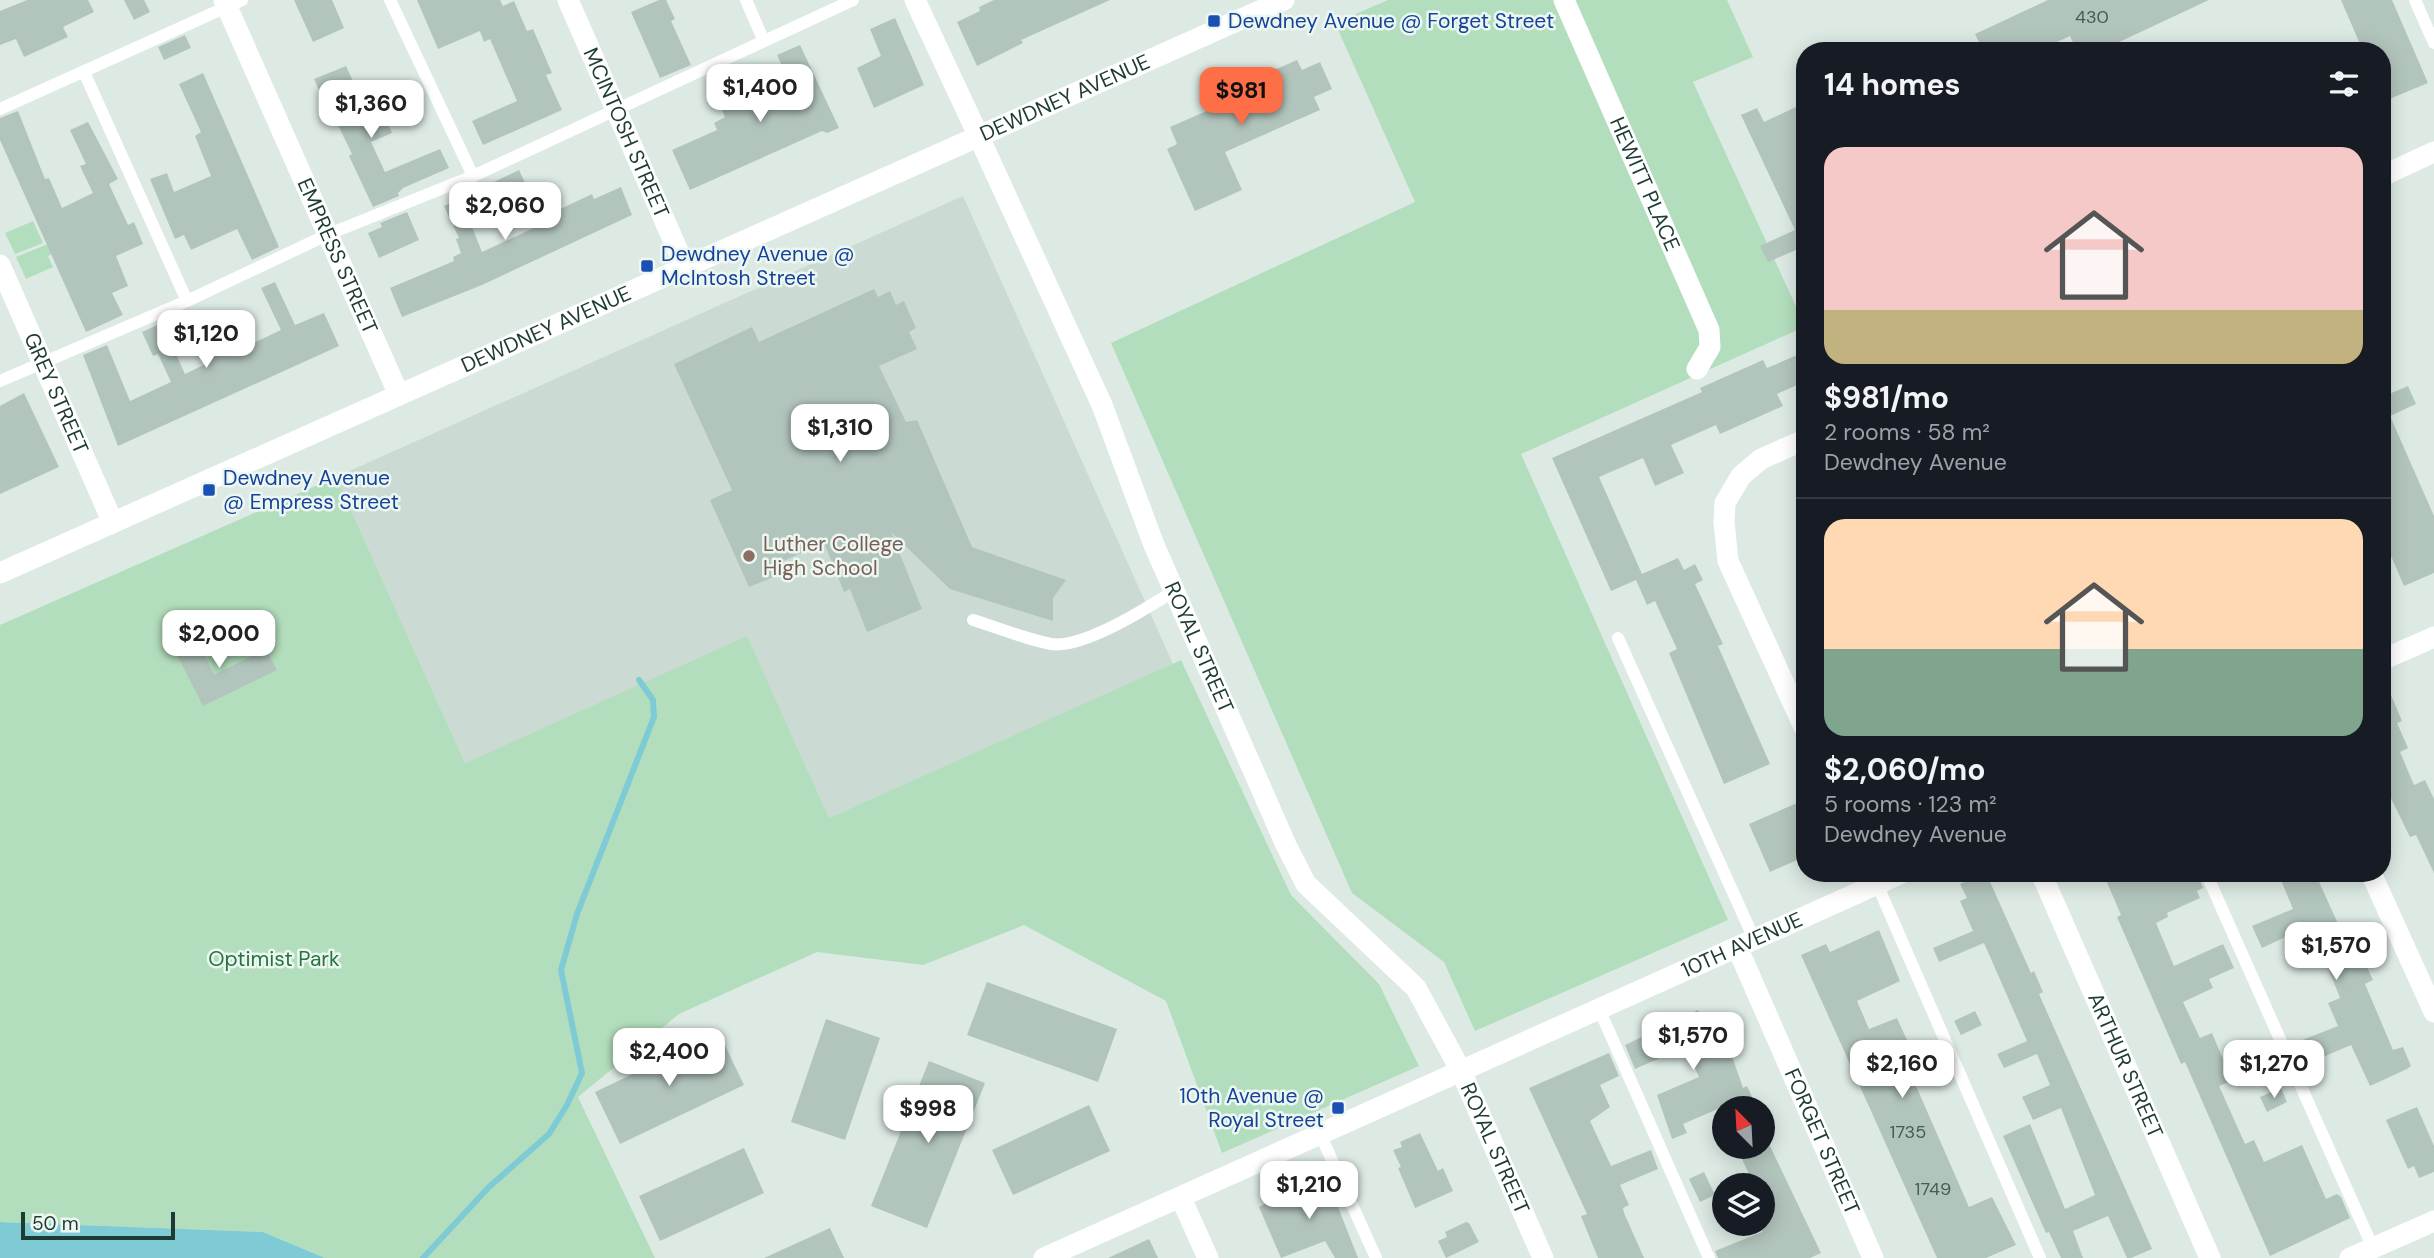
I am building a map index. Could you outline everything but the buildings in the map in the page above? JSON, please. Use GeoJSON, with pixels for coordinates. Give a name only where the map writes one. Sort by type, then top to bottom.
{"type":"FeatureCollection","features":[{"type":"Feature","properties":{"kind":"street","name":"MCINTOSH STREET"},"geometry":{"type":"LineString","coordinates":[[568,0],[685,267]]}},
{"type":"Feature","properties":{"kind":"street","name":"ROYAL STREET"},"geometry":{"type":"LineString","coordinates":[[915,0],[1102,405],[1174,591],[1286,845],[1307,884],[1416,988],[1461,1071],[1543,1258]]}},
{"type":"Feature","properties":{"kind":"street","name":"DEWDNEY AVENUE"},"geometry":{"type":"LineString","coordinates":[[0,573],[979,137],[1256,6],[1284,0]]}},
{"type":"Feature","properties":{"kind":"street","name":"HEWITT PLACE"},"geometry":{"type":"LineString","coordinates":[[1564,0],[1709,330],[1710,347],[1698,369]]}},
{"type":"Feature","properties":{"kind":"street","name":"EMPRESS STREET"},"geometry":{"type":"LineString","coordinates":[[231,2],[399,395]]}},
{"type":"Feature","properties":{"kind":"street"},"geometry":{"type":"LineString","coordinates":[[2391,172],[2434,152]]}},
{"type":"Feature","properties":{"kind":"street","name":"GREY STREET"},"geometry":{"type":"LineString","coordinates":[[0,265],[113,523]]}},
{"type":"Feature","properties":{"kind":"street"},"geometry":{"type":"LineString","coordinates":[[1796,444],[1761,459],[1741,476],[1725,503],[1724,522],[1727,561],[1796,710]]}},
{"type":"Feature","properties":{"kind":"street"},"geometry":{"type":"LineString","coordinates":[[2391,656],[2434,638]]}},
{"type":"Feature","properties":{"kind":"street","name":"10TH AVENUE"},"geometry":{"type":"LineString","coordinates":[[1044,1258],[1600,1011],[1882,882]]}},
{"type":"Feature","properties":{"kind":"street","name":"ARTHUR STREET"},"geometry":{"type":"LineString","coordinates":[[2045,882],[2210,1258]]}},
{"type":"Feature","properties":{"kind":"street"},"geometry":{"type":"LineString","coordinates":[[2375,882],[2434,1012]]}},
{"type":"Feature","properties":{"kind":"street","name":"FORGET STREET"},"geometry":{"type":"LineString","coordinates":[[1747,945],[1873,1258]]}},
{"type":"Feature","properties":{"kind":"street"},"geometry":{"type":"LineString","coordinates":[[1181,1198],[1208,1258]]}},
{"type":"Feature","properties":{"kind":"street"},"geometry":{"type":"LineString","coordinates":[[2350,1258],[2434,1221]]}},
{"type":"Feature","properties":{"kind":"lane"},"geometry":{"type":"LineString","coordinates":[[390,0],[473,176]]}},
{"type":"Feature","properties":{"kind":"lane"},"geometry":{"type":"LineString","coordinates":[[746,0],[764,39]]}},
{"type":"Feature","properties":{"kind":"lane"},"geometry":{"type":"LineString","coordinates":[[0,381],[187,301],[328,234],[473,176],[853,0]]}},
{"type":"Feature","properties":{"kind":"lane"},"geometry":{"type":"LineString","coordinates":[[2415,0],[2434,43]]}},
{"type":"Feature","properties":{"kind":"lane"},"geometry":{"type":"LineString","coordinates":[[0,109],[231,2]]}},
{"type":"Feature","properties":{"kind":"lane"},"geometry":{"type":"LineString","coordinates":[[84,72],[187,301]]}},
{"type":"Feature","properties":{"kind":"lane"},"geometry":{"type":"LineString","coordinates":[[973,620],[1054,645],[1096,635],[1137,615],[1174,591]]}},
{"type":"Feature","properties":{"kind":"lane"},"geometry":{"type":"LineString","coordinates":[[1618,638],[1747,945]]}},
{"type":"Feature","properties":{"kind":"lane"},"geometry":{"type":"LineString","coordinates":[[2210,882],[2373,1248]]}},
{"type":"Feature","properties":{"kind":"lane"},"geometry":{"type":"LineString","coordinates":[[1877,884],[2040,1258]]}},
{"type":"Feature","properties":{"kind":"lane"},"geometry":{"type":"LineString","coordinates":[[1600,1011],[1709,1258]]}},
{"type":"Feature","properties":{"kind":"lane"},"geometry":{"type":"LineString","coordinates":[[1321,1136],[1376,1258]]}},
{"type":"Feature","properties":{"kind":"shaded area","name":"Luther College High School"},"geometry":{"type":"Polygon","coordinates":[[[963,196],[1173,664],[829,818],[747,637],[465,763],[336,477],[963,196]]]}},
{"type":"Feature","properties":{"kind":"green space"},"geometry":{"type":"Polygon","coordinates":[[[1388,0],[1727,0],[1753,57],[1693,82],[1796,307],[1796,331],[1521,454],[1728,920],[1475,1031],[1444,962],[1352,893],[1111,343],[1415,202],[1335,23],[1388,0]]]}},
{"type":"Feature","properties":{"kind":"green space"},"geometry":{"type":"Polygon","coordinates":[[[33,221],[43,243],[15,254],[5,233],[33,221]]]}},
{"type":"Feature","properties":{"kind":"green space"},"geometry":{"type":"Polygon","coordinates":[[[48,244],[52,254],[48,256],[53,267],[26,279],[16,257],[48,244]]]}},
{"type":"Feature","properties":{"kind":"green space","name":"Optimist Park"},"geometry":{"type":"Polygon","coordinates":[[[336,477],[465,763],[747,636],[829,818],[1181,660],[1291,895],[1379,984],[1419,1066],[1222,1153],[1166,1001],[1024,925],[923,965],[817,952],[679,1014],[578,1097],[655,1258],[325,1258],[263,1232],[0,1222],[0,625],[336,477]]]}},
{"type":"Feature","properties":{"kind":"water"},"geometry":{"type":"Polygon","coordinates":[[[0,1222],[263,1232],[325,1258],[0,1258],[0,1222]]]}},
{"type":"Feature","properties":{"kind":"waterway"},"geometry":{"type":"LineString","coordinates":[[423,1258],[489,1187],[549,1134],[582,1073],[561,970],[577,914],[654,717],[653,700],[639,680]]}},
{"type":"Feature","properties":{"kind":"place","name":"Dewdney Avenue @ Forget Street"},"geometry":{"type":"Point","coordinates":[1214,21]}},
{"type":"Feature","properties":{"kind":"place","name":"Dewdney Avenue @ McIntosh Street"},"geometry":{"type":"Point","coordinates":[647,266]}},
{"type":"Feature","properties":{"kind":"place","name":"Dewdney Avenue @ Empress Street"},"geometry":{"type":"Point","coordinates":[209,490]}},
{"type":"Feature","properties":{"kind":"place","name":"Luther College High School"},"geometry":{"type":"Point","coordinates":[749,556]}},
{"type":"Feature","properties":{"kind":"place","name":"10th Avenue @ Royal Street"},"geometry":{"type":"Point","coordinates":[1338,1108]}}]}
